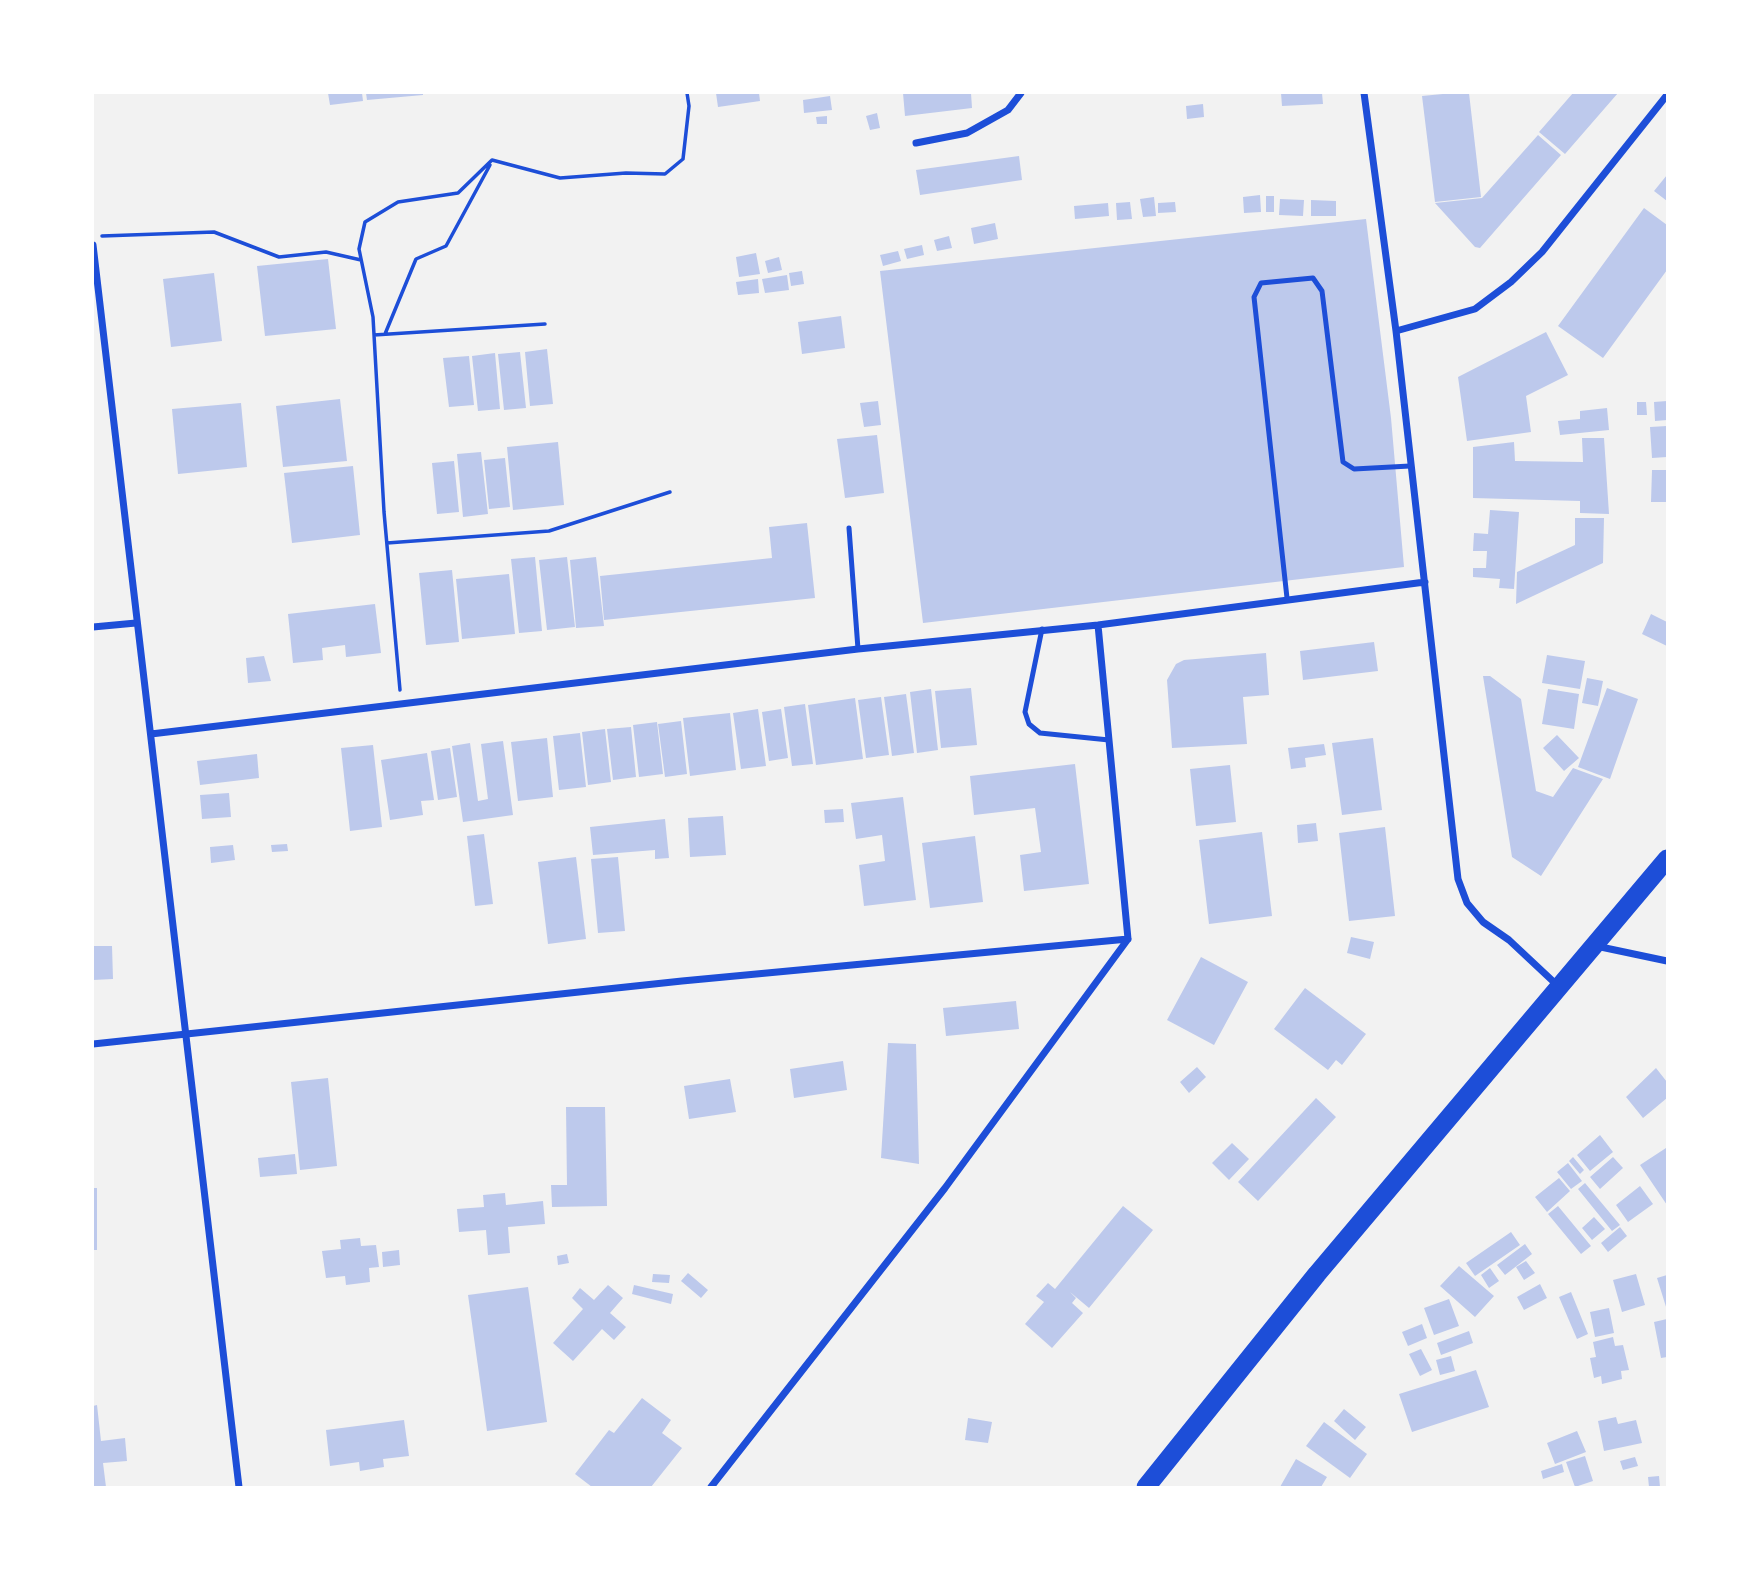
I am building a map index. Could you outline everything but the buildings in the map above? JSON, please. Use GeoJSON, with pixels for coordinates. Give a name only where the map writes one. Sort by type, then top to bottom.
{"type":"FeatureCollection","features":[{"type":"Feature","properties":{"kind":"highway"},"geometry":{"type":"LineString","coordinates":[[1146,1487],[1317,1274],[1667,859]]}},
{"type":"Feature","properties":{"kind":"street"},"geometry":{"type":"LineString","coordinates":[[916,143],[967,133],[1008,110],[1021,93]]}},
{"type":"Feature","properties":{"kind":"street"},"geometry":{"type":"LineString","coordinates":[[1364,93],[1396,331],[1458,879],[1468,903],[1483,922],[1509,940],[1558,986]]}},
{"type":"Feature","properties":{"kind":"street"},"geometry":{"type":"LineString","coordinates":[[1396,331],[1475,309],[1511,282],[1542,252],[1667,94]]}},
{"type":"Feature","properties":{"kind":"street"},"geometry":{"type":"LineString","coordinates":[[93,245],[239,1487]]}},
{"type":"Feature","properties":{"kind":"street"},"geometry":{"type":"LineString","coordinates":[[151,734],[858,649],[1098,625],[1286,598],[1425,582]]}},
{"type":"Feature","properties":{"kind":"street"},"geometry":{"type":"LineString","coordinates":[[93,627],[136,623]]}},
{"type":"Feature","properties":{"kind":"street"},"geometry":{"type":"LineString","coordinates":[[711,1487],[945,1188],[1128,939],[1098,625]]}},
{"type":"Feature","properties":{"kind":"street"},"geometry":{"type":"LineString","coordinates":[[93,1044],[186,1032],[1128,939]]}},
{"type":"Feature","properties":{"kind":"street"},"geometry":{"type":"LineString","coordinates":[[1595,946],[1667,961]]}},
{"type":"Feature","properties":{"kind":"lane"},"geometry":{"type":"LineString","coordinates":[[1286,598],[1255,297],[1261,284],[1313,278],[1322,291],[1343,462],[1354,469],[1410,466]]}},
{"type":"Feature","properties":{"kind":"lane"},"geometry":{"type":"LineString","coordinates":[[849,528],[858,649]]}},
{"type":"Feature","properties":{"kind":"lane"},"geometry":{"type":"LineString","coordinates":[[1042,629],[1025,712],[1029,724],[1040,733],[1109,740]]}},
{"type":"Feature","properties":{"kind":"path"},"geometry":{"type":"LineString","coordinates":[[492,160],[560,178],[626,173],[665,174],[683,159],[689,106],[687,93]]}},
{"type":"Feature","properties":{"kind":"path"},"geometry":{"type":"LineString","coordinates":[[401,706],[374,335],[359,249],[365,222],[398,202],[458,192],[492,160]]}},
{"type":"Feature","properties":{"kind":"path"},"geometry":{"type":"LineString","coordinates":[[385,334],[416,259],[446,246],[492,160]]}},
{"type":"Feature","properties":{"kind":"path"},"geometry":{"type":"LineString","coordinates":[[93,236],[214,232],[279,257],[326,252],[361,260]]}},
{"type":"Feature","properties":{"kind":"path"},"geometry":{"type":"LineString","coordinates":[[374,335],[545,324]]}},
{"type":"Feature","properties":{"kind":"path"},"geometry":{"type":"LineString","coordinates":[[387,542],[549,531],[670,492]]}}]}
